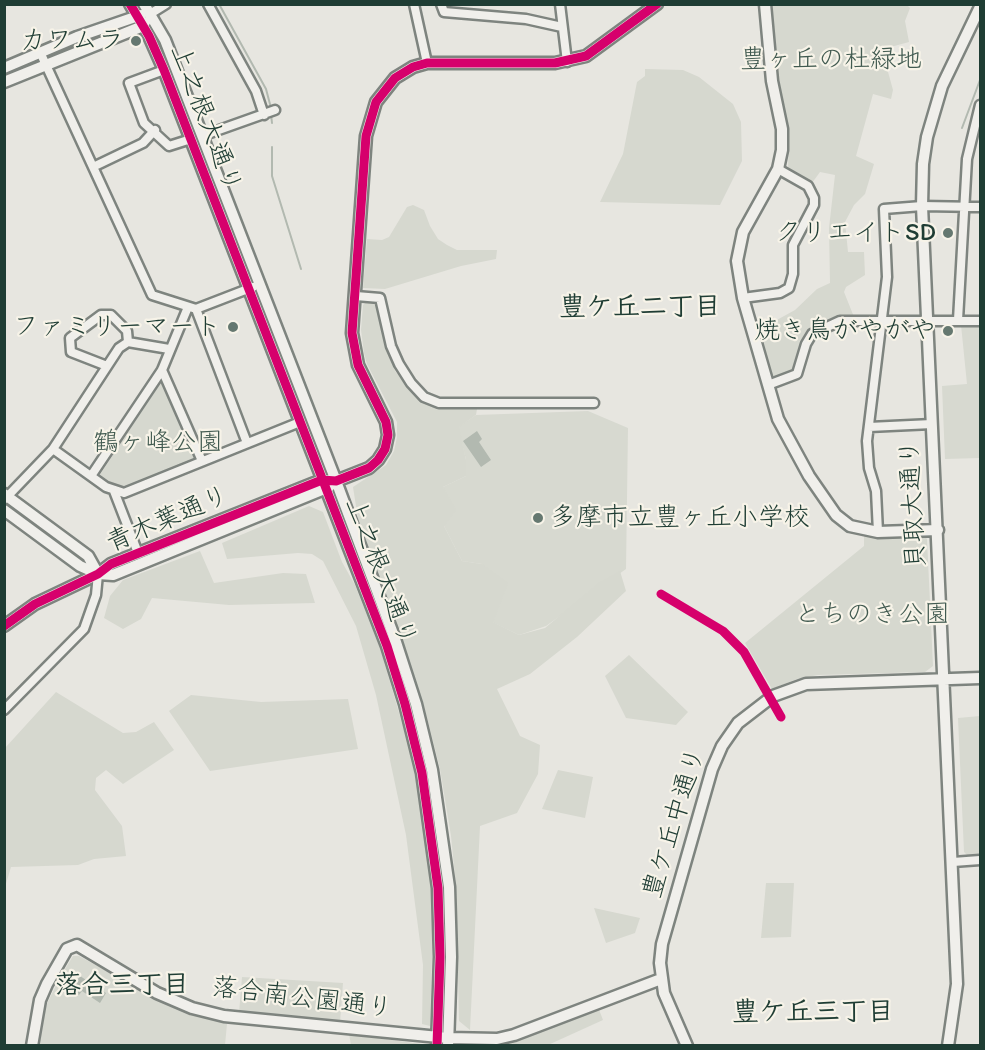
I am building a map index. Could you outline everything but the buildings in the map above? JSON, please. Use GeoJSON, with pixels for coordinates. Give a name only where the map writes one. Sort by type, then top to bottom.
{"type":"FeatureCollection","features":[{"type":"Feature","properties":{"kind":"street","name":"上之根大通り"},"geometry":{"type":"LineString","coordinates":[[130,4],[143,26],[196,137]]}},
{"type":"Feature","properties":{"kind":"street"},"geometry":{"type":"LineString","coordinates":[[4,68],[147,9],[166,4]]}},
{"type":"Feature","properties":{"kind":"street"},"geometry":{"type":"LineString","coordinates":[[164,70],[129,83],[144,123],[155,130],[169,146],[269,113],[208,4]]}},
{"type":"Feature","properties":{"kind":"street"},"geometry":{"type":"LineString","coordinates":[[414,4],[427,63]]}},
{"type":"Feature","properties":{"kind":"street"},"geometry":{"type":"LineString","coordinates":[[441,4],[444,12],[526,19],[562,27]]}},
{"type":"Feature","properties":{"kind":"street"},"geometry":{"type":"LineString","coordinates":[[560,4],[567,62]]}},
{"type":"Feature","properties":{"kind":"street"},"geometry":{"type":"LineString","coordinates":[[336,481],[369,468],[385,449],[388,435],[386,422],[355,354],[352,333],[369,117],[376,102],[395,78],[413,67],[427,63],[567,62],[586,56],[657,4]]}},
{"type":"Feature","properties":{"kind":"street"},"geometry":{"type":"LineString","coordinates":[[765,4],[772,81],[782,129],[782,150],[778,169],[747,220],[738,245],[737,275],[768,385],[786,437],[836,514],[856,529],[878,532],[938,530]]}},
{"type":"Feature","properties":{"kind":"street"},"geometry":{"type":"LineString","coordinates":[[976,4],[980,7]]}},
{"type":"Feature","properties":{"kind":"street","name":"貝取大通り"},"geometry":{"type":"LineString","coordinates":[[948,1046],[957,984],[929,321],[922,206],[923,164],[934,109],[942,86],[976,26],[980,7]]}},
{"type":"Feature","properties":{"kind":"street","name":"上之根大通り"},"geometry":{"type":"LineString","coordinates":[[147,9],[165,39],[196,137],[254,287],[336,481],[395,639],[416,704],[432,770],[449,887],[451,957],[443,1041]]}},
{"type":"Feature","properties":{"kind":"street"},"geometry":{"type":"LineString","coordinates":[[4,82],[45,63],[143,26],[147,9]]}},
{"type":"Feature","properties":{"kind":"street"},"geometry":{"type":"LineString","coordinates":[[40,52],[152,295],[192,308],[254,287]]}},
{"type":"Feature","properties":{"kind":"street"},"geometry":{"type":"LineString","coordinates":[[958,320],[967,159],[970,136],[981,105]]}},
{"type":"Feature","properties":{"kind":"street"},"geometry":{"type":"LineString","coordinates":[[93,167],[143,143],[155,130]]}},
{"type":"Feature","properties":{"kind":"street"},"geometry":{"type":"LineString","coordinates":[[743,298],[780,293],[792,283],[793,245],[814,205],[814,198],[808,186],[778,169]]}},
{"type":"Feature","properties":{"kind":"street"},"geometry":{"type":"LineString","coordinates":[[878,532],[876,491],[869,468],[869,426],[887,277],[885,209],[922,206],[981,207]]}},
{"type":"Feature","properties":{"kind":"street","name":"上之根大通り"},"geometry":{"type":"LineString","coordinates":[[254,287],[300,422],[387,646],[422,773],[438,888],[443,1041]]}},
{"type":"Feature","properties":{"kind":"street"},"geometry":{"type":"LineString","coordinates":[[356,296],[380,298],[391,346],[399,364],[411,383],[424,396],[439,404],[594,403]]}},
{"type":"Feature","properties":{"kind":"street"},"geometry":{"type":"LineString","coordinates":[[91,476],[162,370],[169,349],[192,308]]}},
{"type":"Feature","properties":{"kind":"street"},"geometry":{"type":"LineString","coordinates":[[192,308],[247,443]]}},
{"type":"Feature","properties":{"kind":"street"},"geometry":{"type":"LineString","coordinates":[[107,366],[71,352],[70,338],[100,315],[111,315],[127,331],[128,342]]}},
{"type":"Feature","properties":{"kind":"street"},"geometry":{"type":"LineString","coordinates":[[768,385],[797,374],[806,344],[812,334],[840,321],[980,321]]}},
{"type":"Feature","properties":{"kind":"street"},"geometry":{"type":"LineString","coordinates":[[4,710],[84,629],[96,595],[98,574],[88,556],[5,496],[53,449],[119,348],[128,342],[169,349]]}},
{"type":"Feature","properties":{"kind":"street"},"geometry":{"type":"LineString","coordinates":[[162,370],[202,461]]}},
{"type":"Feature","properties":{"kind":"street"},"geometry":{"type":"LineString","coordinates":[[114,491],[135,490],[300,422]]}},
{"type":"Feature","properties":{"kind":"street"},"geometry":{"type":"LineString","coordinates":[[869,426],[932,424]]}},
{"type":"Feature","properties":{"kind":"street"},"geometry":{"type":"LineString","coordinates":[[53,449],[114,491],[138,553]]}},
{"type":"Feature","properties":{"kind":"street","name":"青木葉通り"},"geometry":{"type":"LineString","coordinates":[[4,626],[35,604],[98,574],[111,564],[199,529],[336,481]]}},
{"type":"Feature","properties":{"kind":"street","name":"青木葉通り"},"geometry":{"type":"LineString","coordinates":[[98,574],[112,575],[203,540],[324,485]]}},
{"type":"Feature","properties":{"kind":"street"},"geometry":{"type":"LineString","coordinates":[[4,510],[80,566],[98,574]]}},
{"type":"Feature","properties":{"kind":"street"},"geometry":{"type":"LineString","coordinates":[[199,529],[203,540]]}},
{"type":"Feature","properties":{"kind":"street","name":"豊ケ丘中通り"},"geometry":{"type":"LineString","coordinates":[[687,1046],[661,979],[662,944],[711,770],[722,746],[744,716],[773,696],[806,684],[981,678]]}},
{"type":"Feature","properties":{"kind":"street"},"geometry":{"type":"LineString","coordinates":[[953,862],[981,860]]}},
{"type":"Feature","properties":{"kind":"street","name":"落合南公園通り"},"geometry":{"type":"LineString","coordinates":[[32,1046],[40,1000],[47,984],[67,949],[77,945],[157,993],[192,1008],[224,1016],[443,1041]]}},
{"type":"Feature","properties":{"kind":"street"},"geometry":{"type":"LineString","coordinates":[[443,1041],[497,1039],[514,1035],[661,979]]}},
{"type":"Feature","properties":{"kind":"shaded area"},"geometry":{"type":"Polygon","coordinates":[[[961,325],[980,325],[980,458],[945,459],[942,386],[967,384],[961,325]]]}},
{"type":"Feature","properties":{"kind":"shaded area","name":"多摩市立豊ヶ丘小学校"},"geometry":{"type":"Polygon","coordinates":[[[588,411],[628,428],[626,569],[546,626],[519,635],[492,622],[482,564],[462,561],[444,526],[443,487],[466,476],[466,460],[458,427],[476,415],[588,411]]]}},
{"type":"Feature","properties":{"kind":"shaded area"},"geometry":{"type":"Polygon","coordinates":[[[477,431],[482,439],[479,442],[491,460],[481,467],[463,441],[477,431]]]}},
{"type":"Feature","properties":{"kind":"shaded area"},"geometry":{"type":"Polygon","coordinates":[[[980,716],[980,855],[968,856],[964,852],[958,718],[980,716]]]}},
{"type":"Feature","properties":{"kind":"shaded area"},"geometry":{"type":"Polygon","coordinates":[[[73,956],[79,956],[174,1008],[227,1024],[225,1045],[39,1046],[46,1006],[73,956]]]}},
{"type":"Feature","properties":{"kind":"shaded area"},"geometry":{"type":"Polygon","coordinates":[[[80,976],[106,993],[100,1003],[82,991],[79,995],[71,990],[80,976]]]}},
{"type":"Feature","properties":{"kind":"green space","name":"豊ヶ丘の杜緑地"},"geometry":{"type":"Polygon","coordinates":[[[772,5],[907,5],[910,8],[905,21],[909,42],[887,48],[885,61],[893,90],[891,99],[873,94],[856,156],[874,164],[865,194],[854,205],[845,222],[848,252],[864,252],[865,275],[846,287],[844,292],[854,317],[821,323],[811,329],[804,337],[795,366],[790,373],[776,378],[771,374],[759,321],[773,317],[775,321],[795,310],[817,289],[830,283],[829,228],[835,175],[820,172],[812,183],[788,170],[789,129],[779,80],[772,5]]]}},
{"type":"Feature","properties":{"kind":"green space"},"geometry":{"type":"Polygon","coordinates":[[[645,69],[683,70],[699,77],[733,104],[741,122],[742,161],[720,205],[600,202],[623,154],[637,82],[645,76],[645,69]]]}},
{"type":"Feature","properties":{"kind":"green space"},"geometry":{"type":"Polygon","coordinates":[[[413,205],[424,210],[438,239],[447,245],[457,250],[497,250],[496,259],[461,266],[385,289],[363,288],[367,239],[382,240],[389,237],[407,207],[413,205]]]}},
{"type":"Feature","properties":{"kind":"green space"},"geometry":{"type":"Polygon","coordinates":[[[367,301],[378,306],[384,337],[395,371],[419,400],[435,408],[477,409],[476,415],[459,427],[466,460],[466,476],[443,487],[456,510],[444,526],[462,561],[482,564],[508,583],[493,622],[519,635],[545,628],[600,582],[620,571],[626,591],[577,637],[530,674],[497,689],[520,736],[540,745],[538,774],[517,813],[480,826],[470,1030],[459,1021],[456,886],[451,836],[440,769],[423,702],[358,519],[353,487],[386,465],[394,451],[397,437],[397,422],[367,364],[364,353],[361,330],[363,305],[367,301]]]}},
{"type":"Feature","properties":{"kind":"green space","name":"鶴ヶ峰公園"},"geometry":{"type":"Polygon","coordinates":[[[163,379],[198,459],[133,487],[114,487],[99,476],[163,379]]]}},
{"type":"Feature","properties":{"kind":"green space"},"geometry":{"type":"Polygon","coordinates":[[[309,506],[323,512],[342,562],[355,585],[381,651],[409,747],[428,840],[434,888],[430,1026],[422,1024],[423,965],[406,835],[376,695],[356,626],[323,561],[312,554],[298,553],[227,559],[222,543],[309,506]]]}},
{"type":"Feature","properties":{"kind":"green space","name":"とちのき公園"},"geometry":{"type":"Polygon","coordinates":[[[923,534],[927,539],[933,666],[925,672],[818,675],[797,679],[772,689],[745,643],[864,546],[864,536],[923,534]]]}},
{"type":"Feature","properties":{"kind":"green space"},"geometry":{"type":"Polygon","coordinates":[[[200,551],[214,583],[283,573],[306,574],[315,603],[229,605],[152,598],[141,619],[123,629],[104,618],[110,596],[123,580],[200,551]]]}},
{"type":"Feature","properties":{"kind":"green space"},"geometry":{"type":"Polygon","coordinates":[[[629,655],[688,712],[676,725],[626,718],[605,676],[629,655]]]}},
{"type":"Feature","properties":{"kind":"green space"},"geometry":{"type":"Polygon","coordinates":[[[56,692],[123,733],[136,732],[154,722],[174,750],[123,784],[106,770],[96,778],[95,790],[122,826],[126,856],[94,859],[78,865],[11,867],[5,887],[5,748],[56,692]]]}},
{"type":"Feature","properties":{"kind":"green space"},"geometry":{"type":"Polygon","coordinates":[[[191,695],[261,702],[348,699],[358,749],[210,771],[169,711],[191,695]]]}},
{"type":"Feature","properties":{"kind":"green space"},"geometry":{"type":"Polygon","coordinates":[[[558,770],[593,777],[585,818],[542,809],[558,770]]]}},
{"type":"Feature","properties":{"kind":"green space"},"geometry":{"type":"Polygon","coordinates":[[[766,883],[794,883],[791,937],[761,938],[766,883]]]}},
{"type":"Feature","properties":{"kind":"green space"},"geometry":{"type":"Polygon","coordinates":[[[594,908],[640,918],[635,933],[606,943],[594,908]]]}},
{"type":"Feature","properties":{"kind":"green space"},"geometry":{"type":"Polygon","coordinates":[[[242,977],[343,983],[340,1023],[239,1013],[242,977]]]}},
{"type":"Feature","properties":{"kind":"green space"},"geometry":{"type":"Polygon","coordinates":[[[598,1007],[603,1020],[548,1045],[467,1046],[497,1044],[514,1040],[598,1007]]]}},
{"type":"Feature","properties":{"kind":"green space"},"geometry":{"type":"Polygon","coordinates":[[[349,1034],[428,1045],[351,1045],[349,1034]]]}},
{"type":"Feature","properties":{"kind":"waterway"},"geometry":{"type":"LineString","coordinates":[[219,4],[266,89],[271,108]]}},
{"type":"Feature","properties":{"kind":"waterway"},"geometry":{"type":"LineString","coordinates":[[962,128],[980,80]]}},
{"type":"Feature","properties":{"kind":"waterway"},"geometry":{"type":"LineString","coordinates":[[271,114],[272,123]]}},
{"type":"Feature","properties":{"kind":"waterway"},"geometry":{"type":"LineString","coordinates":[[272,147],[272,176],[301,269]]}},
{"type":"Feature","properties":{"kind":"cycle path"},"geometry":{"type":"LineString","coordinates":[[130,4],[149,36],[164,70],[387,646],[405,704],[422,773],[438,888],[440,957],[437,1046]]}},
{"type":"Feature","properties":{"kind":"cycle path"},"geometry":{"type":"LineString","coordinates":[[4,626],[35,604],[98,574],[111,564],[322,480],[336,481],[369,468],[378,460],[385,449],[388,435],[386,422],[358,365],[352,333],[366,136],[376,102],[395,78],[413,67],[427,63],[555,63],[586,56],[657,4]]}},
{"type":"Feature","properties":{"kind":"cycle path"},"geometry":{"type":"LineString","coordinates":[[661,594],[723,631],[744,652],[781,717]]}},
{"type":"Feature","properties":{"kind":"place","name":"カワムラ"},"geometry":{"type":"Point","coordinates":[136,41]}},
{"type":"Feature","properties":{"kind":"place","name":"クリエイトSD"},"geometry":{"type":"Point","coordinates":[948,233]}},
{"type":"Feature","properties":{"kind":"place","name":"ファミリーマート"},"geometry":{"type":"Point","coordinates":[233,327]}},
{"type":"Feature","properties":{"kind":"place","name":"焼き鳥がやがや"},"geometry":{"type":"Point","coordinates":[948,331]}},
{"type":"Feature","properties":{"kind":"place","name":"多摩市立豊ヶ丘小学校"},"geometry":{"type":"Point","coordinates":[538,518]}},
{"type":"Feature","properties":{"kind":"district","name":"豊ケ丘二丁目"},"geometry":{"type":"Point","coordinates":[640,308]}},
{"type":"Feature","properties":{"kind":"district","name":"落合三丁目"},"geometry":{"type":"Point","coordinates":[122,986]}},
{"type":"Feature","properties":{"kind":"district","name":"豊ケ丘三丁目"},"geometry":{"type":"Point","coordinates":[813,1013]}}]}
